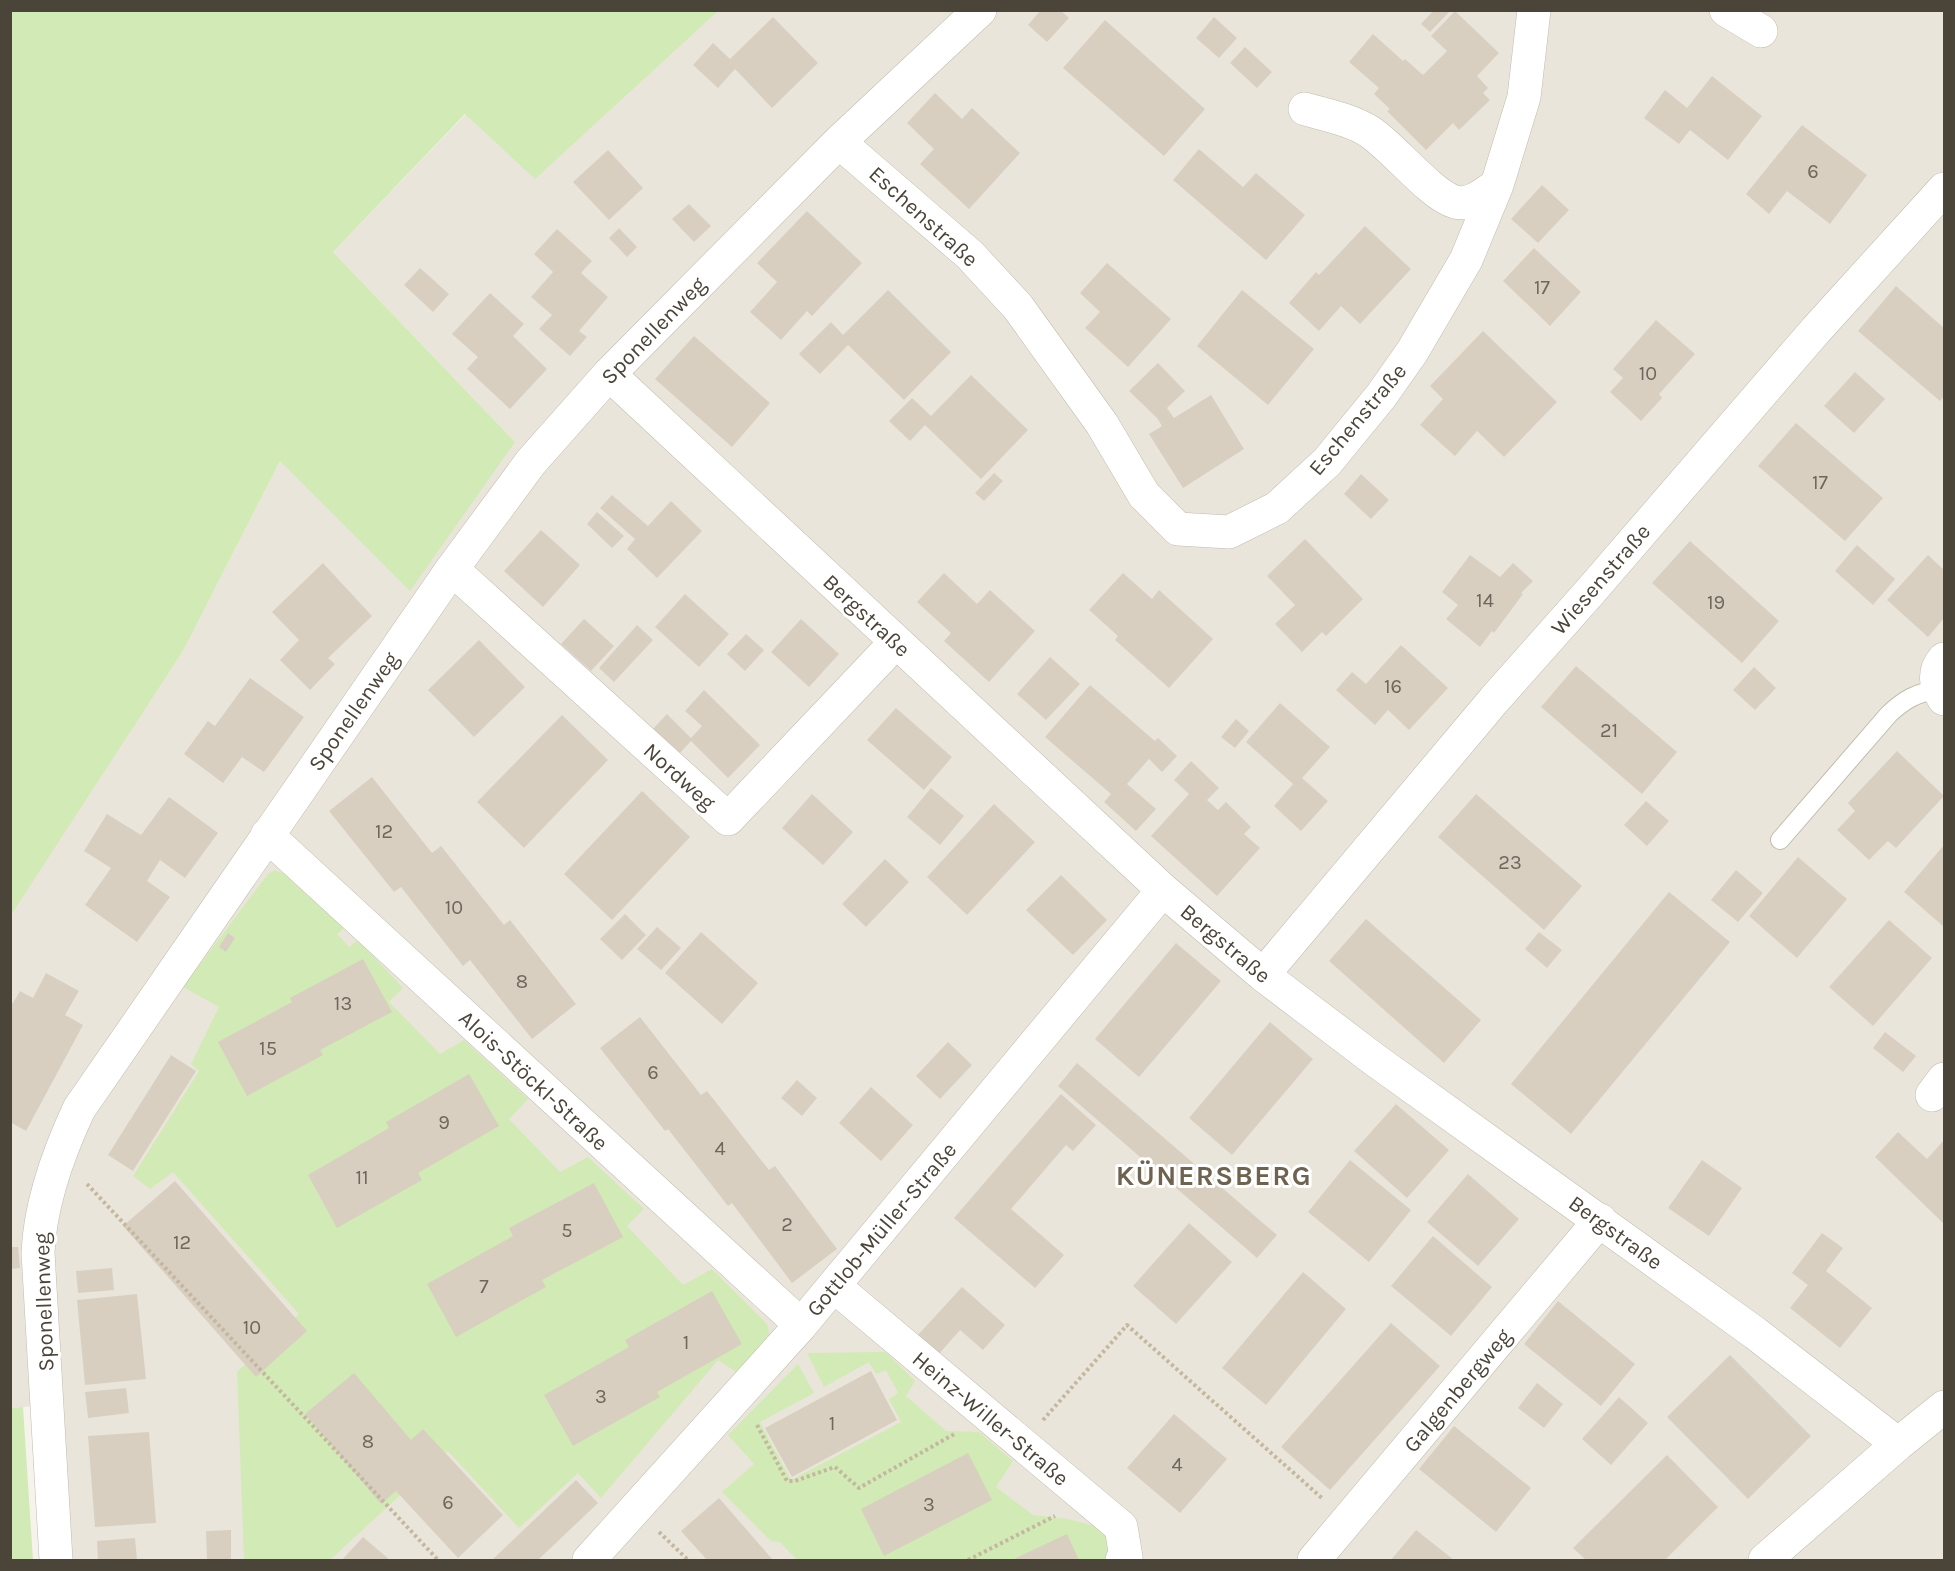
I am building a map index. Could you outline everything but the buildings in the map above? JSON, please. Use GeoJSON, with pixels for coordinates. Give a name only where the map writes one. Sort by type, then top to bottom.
{"type":"FeatureCollection","features":[{"type":"Feature","properties":{"kind":"street","name":"Sponellenweg"},"geometry":{"type":"LineString","coordinates":[[56,1560],[38,1253],[39,1227],[59,1154],[79,1109],[452,569],[531,462],[609,374],[839,142],[980,10]]}},
{"type":"Feature","properties":{"kind":"street","name":"Eschenstraße"},"geometry":{"type":"LineString","coordinates":[[839,142],[970,255],[1018,307],[1102,424],[1144,495],[1178,529],[1229,532],[1277,508],[1327,462],[1381,396],[1412,352],[1466,260],[1497,185],[1524,97],[1534,10]]}},
{"type":"Feature","properties":{"kind":"street"},"geometry":{"type":"LineString","coordinates":[[1726,10],[1761,31]]}},
{"type":"Feature","properties":{"kind":"street"},"geometry":{"type":"LineString","coordinates":[[1305,109],[1335,117],[1369,131],[1442,195],[1457,202],[1473,201],[1497,185]]}},
{"type":"Feature","properties":{"kind":"street","name":"Wiesenstraße"},"geometry":{"type":"LineString","coordinates":[[1263,975],[1494,700],[1816,330],[1944,189]]}},
{"type":"Feature","properties":{"kind":"street","name":"Bergstraße"},"geometry":{"type":"LineString","coordinates":[[609,374],[1163,890],[1263,975],[1375,1060],[1755,1333],[1898,1444]]}},
{"type":"Feature","properties":{"kind":"street","name":"Nordweg"},"geometry":{"type":"LineString","coordinates":[[452,569],[728,819],[896,642]]}},
{"type":"Feature","properties":{"kind":"street","name":"Alois-Stöckl-Straße"},"geometry":{"type":"LineString","coordinates":[[267,835],[801,1325]]}},
{"type":"Feature","properties":{"kind":"street","name":"Gottlob-Müller-Straße"},"geometry":{"type":"LineString","coordinates":[[589,1560],[801,1325],[1163,890]]}},
{"type":"Feature","properties":{"kind":"street","name":"Galgenbergweg"},"geometry":{"type":"LineString","coordinates":[[1314,1560],[1600,1220]]}},
{"type":"Feature","properties":{"kind":"street","name":"Heinz-Willer-Straße"},"geometry":{"type":"LineString","coordinates":[[834,1286],[1121,1527],[1126,1557],[1122,1560]]}},
{"type":"Feature","properties":{"kind":"street"},"geometry":{"type":"LineString","coordinates":[[1765,1560],[1944,1407]]}},
{"type":"Feature","properties":{"kind":"lane"},"geometry":{"type":"LineString","coordinates":[[1780,840],[1895,708],[1912,695],[1942,682]]}},
{"type":"Feature","properties":{"kind":"path"},"geometry":{"type":"LineString","coordinates":[[59,1154],[438,1560]]}},
{"type":"Feature","properties":{"kind":"path"},"geometry":{"type":"LineString","coordinates":[[1022,1444],[1127,1325],[1348,1521]]}},
{"type":"Feature","properties":{"kind":"path"},"geometry":{"type":"LineString","coordinates":[[740,1393],[787,1481],[795,1481],[835,1467],[859,1488],[988,1415]]}},
{"type":"Feature","properties":{"kind":"path"},"geometry":{"type":"LineString","coordinates":[[968,1560],[1088,1499]]}},
{"type":"Feature","properties":{"kind":"path"},"geometry":{"type":"LineString","coordinates":[[635,1509],[688,1560]]}},
{"type":"Feature","properties":{"kind":"shaded area"},"geometry":{"type":"Polygon","coordinates":[[[718,11],[1944,11],[1944,1560],[71,1560],[61,1404],[11,1408],[10,915],[183,651],[280,461],[515,442],[333,252],[466,114],[718,11]]]}},
{"type":"Feature","properties":{"kind":"green space"},"geometry":{"type":"Polygon","coordinates":[[[11,10],[718,11],[535,179],[465,114],[333,252],[515,442],[410,591],[280,461],[183,651],[11,915],[11,10]]]}},
{"type":"Feature","properties":{"kind":"green space"},"geometry":{"type":"Polygon","coordinates":[[[275,870],[283,873],[344,928],[337,934],[349,947],[358,940],[403,988],[389,1002],[440,1054],[464,1040],[528,1099],[509,1119],[560,1172],[588,1157],[644,1209],[627,1226],[683,1285],[712,1269],[767,1324],[769,1339],[739,1374],[718,1360],[601,1498],[578,1473],[519,1528],[448,1451],[330,1560],[244,1560],[237,1372],[299,1314],[173,1172],[150,1189],[133,1176],[199,1071],[191,1064],[219,1007],[183,987],[268,874],[275,870]]]}},
{"type":"Feature","properties":{"kind":"green space"},"geometry":{"type":"Polygon","coordinates":[[[886,1352],[915,1381],[906,1396],[946,1431],[979,1432],[1013,1461],[996,1487],[1033,1515],[1068,1519],[1106,1529],[1113,1560],[797,1560],[780,1542],[771,1541],[722,1492],[754,1464],[728,1435],[798,1364],[814,1393],[760,1422],[791,1480],[901,1422],[889,1399],[898,1393],[886,1370],[876,1374],[869,1362],[824,1387],[807,1353],[886,1352]]]}},
{"type":"Feature","properties":{"kind":"green space"},"geometry":{"type":"Polygon","coordinates":[[[23,1407],[33,1560],[11,1560],[11,1408],[23,1407]]]}},
{"type":"Feature","properties":{"kind":"district","name":"KÜNERSBERG"},"geometry":{"type":"Point","coordinates":[1214,1175]}}]}
